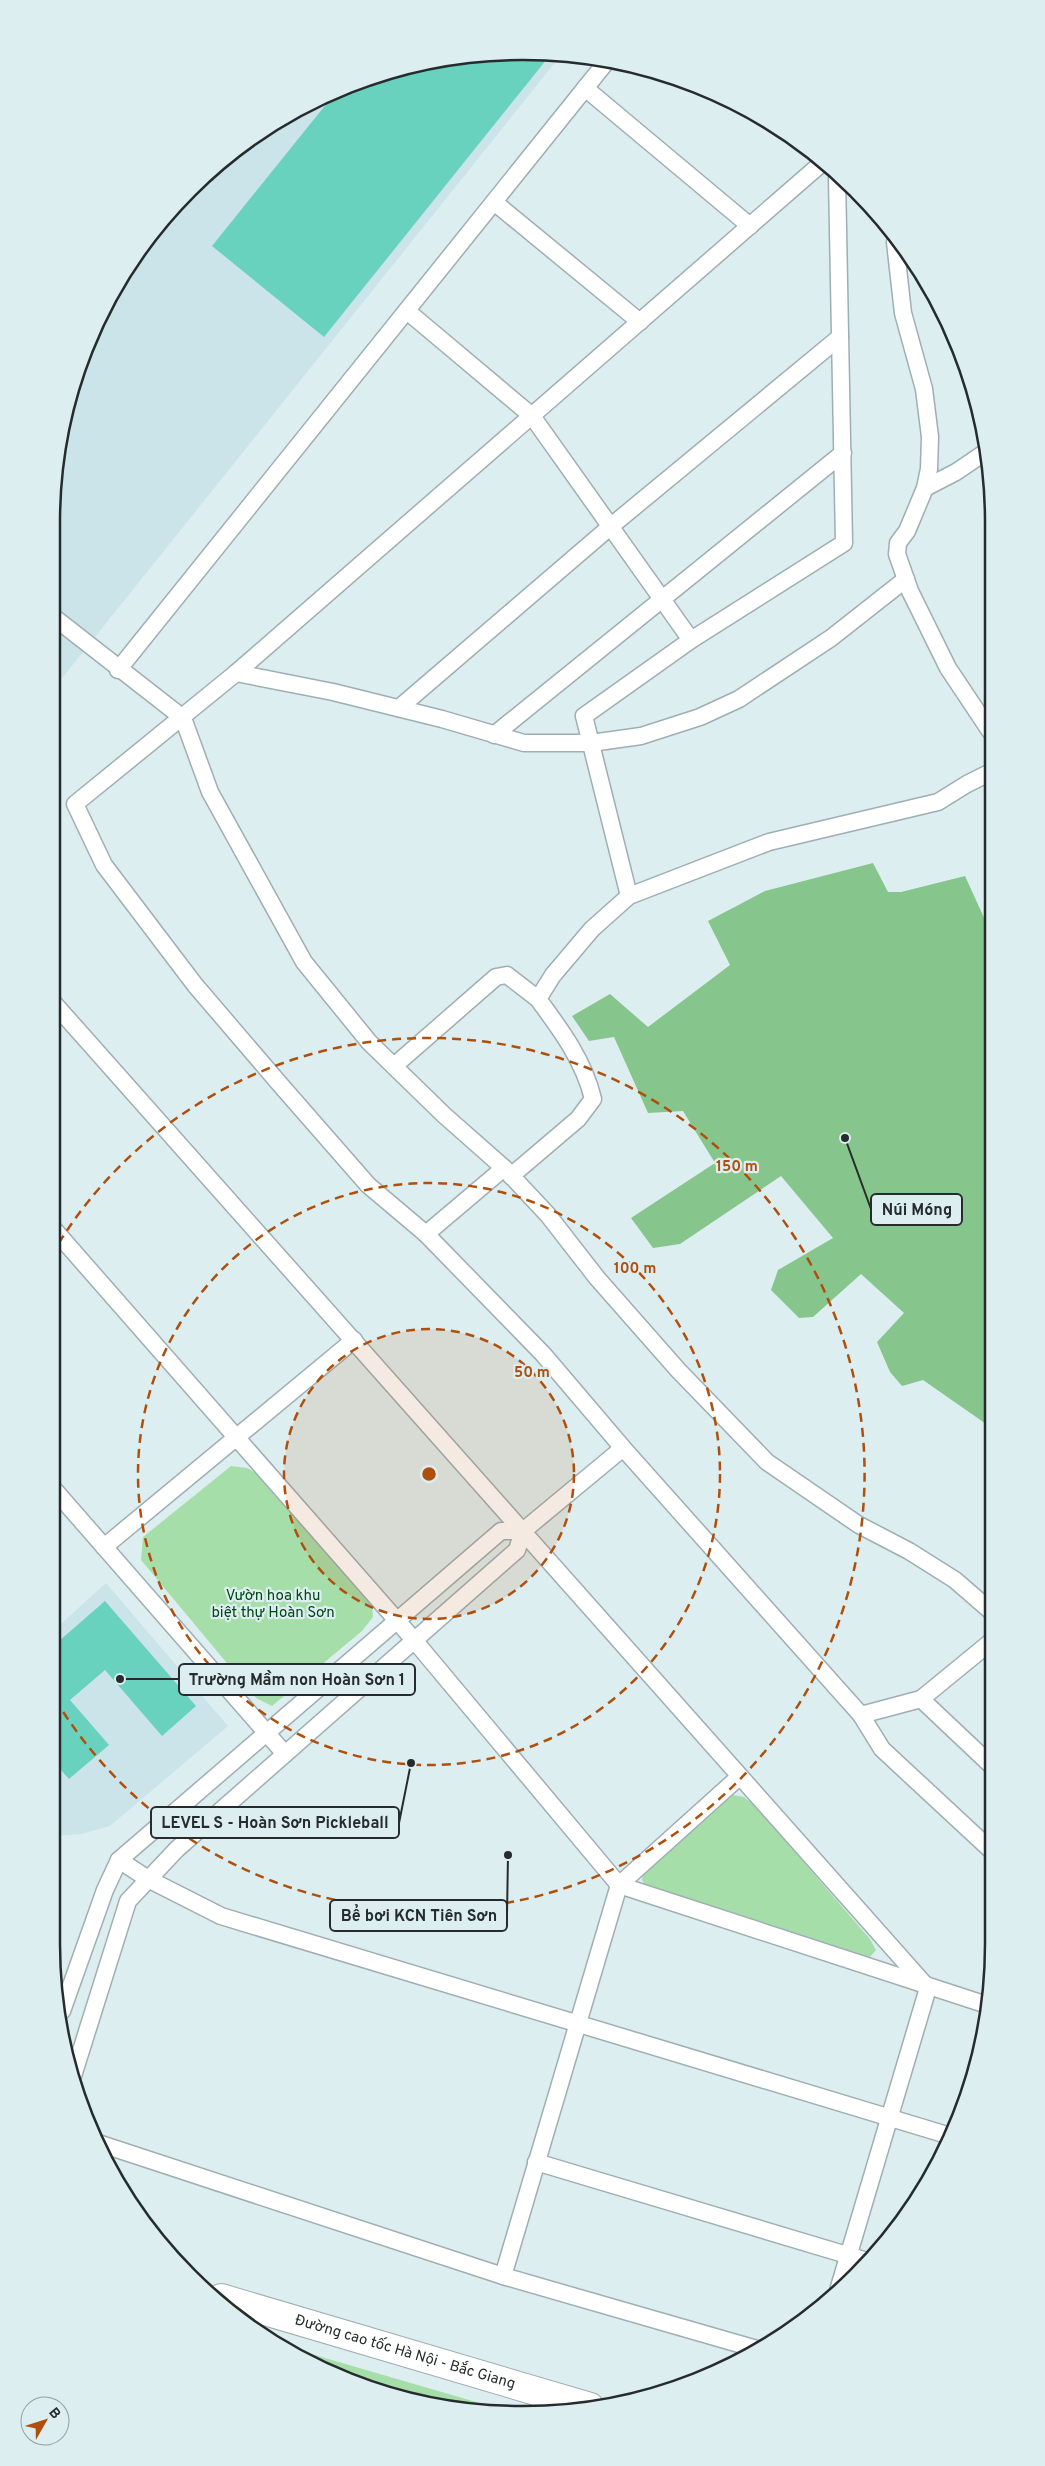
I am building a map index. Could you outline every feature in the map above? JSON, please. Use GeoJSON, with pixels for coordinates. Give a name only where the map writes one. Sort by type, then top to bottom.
{"type":"FeatureCollection","features":[{"type":"Feature","properties":{"kind":"highway","name":"Đường cao tốc Hà Nội - Bắc Giang"},"geometry":{"type":"LineString","coordinates":[[229,2300],[578,2402]]}},
{"type":"Feature","properties":{"kind":"street"},"geometry":{"type":"LineString","coordinates":[[118,670],[603,67]]}},
{"type":"Feature","properties":{"kind":"street"},"geometry":{"type":"LineString","coordinates":[[585,88],[750,226]]}},
{"type":"Feature","properties":{"kind":"street"},"geometry":{"type":"LineString","coordinates":[[817,167],[236,673],[76,804],[104,865],[195,985],[278,1082],[368,1184],[426,1234],[543,1354],[623,1448],[861,1715],[882,1749],[985,1846]]}},
{"type":"Feature","properties":{"kind":"street"},"geometry":{"type":"LineString","coordinates":[[629,896],[584,716],[691,640],[844,543],[837,184]]}},
{"type":"Feature","properties":{"kind":"street"},"geometry":{"type":"LineString","coordinates":[[494,202],[640,322]]}},
{"type":"Feature","properties":{"kind":"street"},"geometry":{"type":"LineString","coordinates":[[897,252],[903,313],[924,389],[930,437],[929,469],[925,488],[907,531],[898,543],[897,554],[917,607],[948,668],[985,724]]}},
{"type":"Feature","properties":{"kind":"street"},"geometry":{"type":"LineString","coordinates":[[407,311],[532,416],[691,640]]}},
{"type":"Feature","properties":{"kind":"street"},"geometry":{"type":"LineString","coordinates":[[399,708],[610,527],[840,337]]}},
{"type":"Feature","properties":{"kind":"street"},"geometry":{"type":"LineString","coordinates":[[494,735],[842,453]]}},
{"type":"Feature","properties":{"kind":"street"},"geometry":{"type":"LineString","coordinates":[[925,488],[956,472],[980,456]]}},
{"type":"Feature","properties":{"kind":"street"},"geometry":{"type":"LineString","coordinates":[[236,673],[333,692],[399,708],[524,743],[591,743],[641,736],[700,717],[740,699],[830,638],[906,579]]}},
{"type":"Feature","properties":{"kind":"street"},"geometry":{"type":"LineString","coordinates":[[60,622],[118,670],[183,718],[210,792],[304,962],[369,1042],[507,1172],[548,1215],[597,1278],[678,1370],[768,1462],[859,1525],[908,1551],[955,1580],[985,1605]]}},
{"type":"Feature","properties":{"kind":"street"},"geometry":{"type":"LineString","coordinates":[[538,999],[553,975],[592,929],[629,896],[769,842],[938,802],[985,775]]}},
{"type":"Feature","properties":{"kind":"street"},"geometry":{"type":"LineString","coordinates":[[394,1066],[496,977],[507,975],[538,999],[577,1056],[589,1082],[593,1099],[578,1119],[426,1234]]}},
{"type":"Feature","properties":{"kind":"street"},"geometry":{"type":"LineString","coordinates":[[60,1010],[928,1988]]}},
{"type":"Feature","properties":{"kind":"street"},"geometry":{"type":"LineString","coordinates":[[60,1236],[414,1640],[619,1885],[928,1988],[981,2003]]}},
{"type":"Feature","properties":{"kind":"street"},"geometry":{"type":"LineString","coordinates":[[104,1547],[354,1340]]}},
{"type":"Feature","properties":{"kind":"street"},"geometry":{"type":"LineString","coordinates":[[77,2065],[128,1901],[177,1849],[517,1550],[523,1531],[623,1448]]}},
{"type":"Feature","properties":{"kind":"street"},"geometry":{"type":"LineString","coordinates":[[60,1496],[268,1732],[285,1754]]}},
{"type":"Feature","properties":{"kind":"street"},"geometry":{"type":"LineString","coordinates":[[64,2005],[105,1890],[119,1860],[501,1531],[523,1531]]}},
{"type":"Feature","properties":{"kind":"street"},"geometry":{"type":"LineString","coordinates":[[861,1715],[921,1699],[985,1647]]}},
{"type":"Feature","properties":{"kind":"street"},"geometry":{"type":"LineString","coordinates":[[921,1699],[985,1759]]}},
{"type":"Feature","properties":{"kind":"street"},"geometry":{"type":"LineString","coordinates":[[503,2276],[619,1885],[739,1777]]}},
{"type":"Feature","properties":{"kind":"street"},"geometry":{"type":"LineString","coordinates":[[119,1860],[148,1879],[222,1916],[944,2134]]}},
{"type":"Feature","properties":{"kind":"street"},"geometry":{"type":"LineString","coordinates":[[842,2278],[928,1988]]}},
{"type":"Feature","properties":{"kind":"street"},"geometry":{"type":"LineString","coordinates":[[107,2146],[503,2276],[749,2347]]}},
{"type":"Feature","properties":{"kind":"street"},"geometry":{"type":"LineString","coordinates":[[536,2162],[860,2259]]}},
{"type":"Feature","properties":{"kind":"shaded area"},"geometry":{"type":"Polygon","coordinates":[[[522,60],[556,61],[60,681],[61,492],[69,432],[76,403],[95,346],[122,291],[156,241],[195,195],[241,156],[291,122],[346,95],[403,76],[462,64],[522,60]]]}},
{"type":"Feature","properties":{"kind":"shaded area"},"geometry":{"type":"Polygon","coordinates":[[[106,1583],[228,1726],[110,1826],[81,1834],[60,1835],[60,1625],[106,1583]]]}},
{"type":"Feature","properties":{"kind":"green space"},"geometry":{"type":"Polygon","coordinates":[[[873,863],[888,892],[901,892],[965,876],[985,920],[985,1423],[923,1380],[902,1386],[890,1372],[877,1342],[904,1313],[861,1274],[813,1317],[799,1318],[771,1290],[778,1270],[833,1238],[781,1176],[680,1244],[653,1248],[631,1218],[715,1163],[683,1111],[648,1113],[614,1037],[589,1041],[572,1016],[610,994],[648,1027],[730,965],[708,921],[765,891],[873,863]]]}},
{"type":"Feature","properties":{"kind":"green space","name":"Vườn hoa khu biệt thự Hoàn Sơn"},"geometry":{"type":"Polygon","coordinates":[[[231,1466],[247,1468],[256,1473],[372,1604],[373,1617],[362,1631],[272,1706],[256,1698],[141,1560],[143,1537],[231,1466]]]}},
{"type":"Feature","properties":{"kind":"green space"},"geometry":{"type":"Polygon","coordinates":[[[733,1795],[744,1797],[755,1806],[870,1939],[876,1950],[870,1957],[857,1957],[646,1889],[642,1879],[643,1872],[733,1795]]]}},
{"type":"Feature","properties":{"kind":"green space"},"geometry":{"type":"Polygon","coordinates":[[[309,2353],[483,2404],[432,2397],[403,2390],[346,2371],[309,2353]]]}},
{"type":"Feature","properties":{"kind":"building"},"geometry":{"type":"Polygon","coordinates":[[[492,61],[546,61],[324,337],[212,246],[326,104],[374,85],[432,69],[492,61]]]}},
{"type":"Feature","properties":{"kind":"building"},"geometry":{"type":"Polygon","coordinates":[[[105,1601],[196,1706],[162,1736],[105,1670],[70,1700],[109,1745],[69,1779],[60,1769],[60,1640],[105,1601]]]}},
{"type":"Feature","properties":{"kind":"place","name":"Núi Móng"},"geometry":{"type":"Point","coordinates":[845,1138]}},
{"type":"Feature","properties":{"kind":"place","name":"Trường Mầm non Hoàn Sơn 1"},"geometry":{"type":"Point","coordinates":[120,1679]}},
{"type":"Feature","properties":{"kind":"place","name":"LEVEL S - Hoàn Sơn Pickleball"},"geometry":{"type":"Point","coordinates":[411,1763]}},
{"type":"Feature","properties":{"kind":"place","name":"Bể bơi KCN Tiên Sơn"},"geometry":{"type":"Point","coordinates":[508,1855]}}]}
